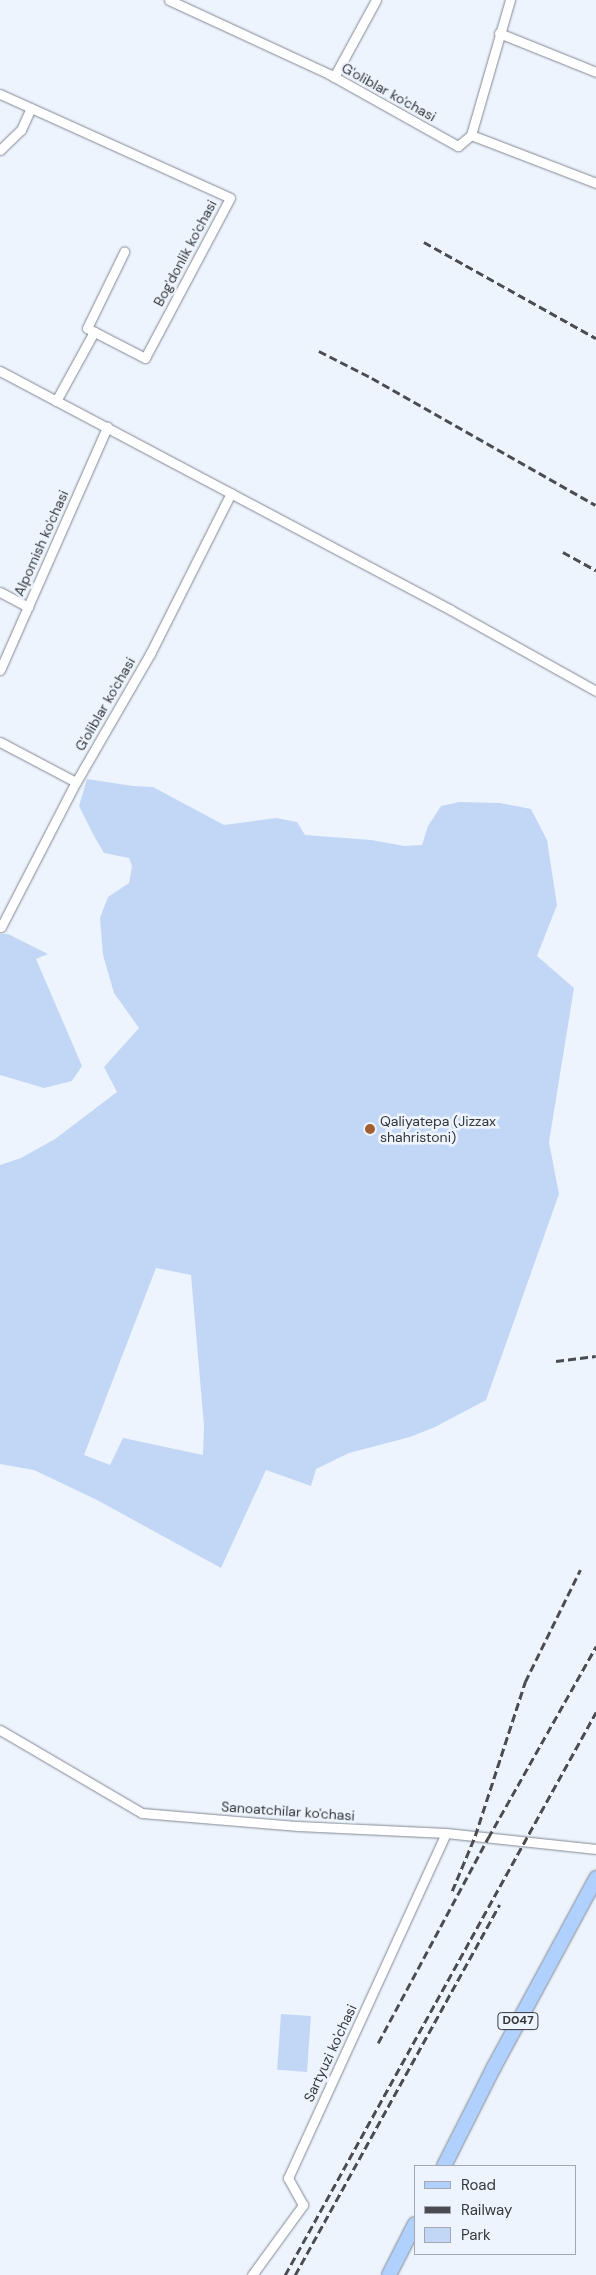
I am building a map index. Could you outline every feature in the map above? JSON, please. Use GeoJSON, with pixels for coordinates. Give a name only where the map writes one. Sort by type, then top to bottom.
{"type":"FeatureCollection","features":[{"type":"Feature","properties":{"kind":"main road","name":"D047"},"geometry":{"type":"LineString","coordinates":[[444,2165],[494,2066],[596,1878]]}},
{"type":"Feature","properties":{"kind":"main road"},"geometry":{"type":"LineString","coordinates":[[389,2275],[414,2226]]}},
{"type":"Feature","properties":{"kind":"street","name":"G'oliblar ko'chasi"},"geometry":{"type":"LineString","coordinates":[[169,0],[334,77],[458,146],[471,135]]}},
{"type":"Feature","properties":{"kind":"street"},"geometry":{"type":"LineString","coordinates":[[334,77],[376,0]]}},
{"type":"Feature","properties":{"kind":"street"},"geometry":{"type":"LineString","coordinates":[[510,0],[471,135],[596,183]]}},
{"type":"Feature","properties":{"kind":"street"},"geometry":{"type":"LineString","coordinates":[[499,33],[596,72]]}},
{"type":"Feature","properties":{"kind":"street","name":"Bog'donlik ko'chasi"},"geometry":{"type":"LineString","coordinates":[[0,94],[230,198],[145,358],[94,332]]}},
{"type":"Feature","properties":{"kind":"street"},"geometry":{"type":"LineString","coordinates":[[0,150],[21,130],[31,108]]}},
{"type":"Feature","properties":{"kind":"street"},"geometry":{"type":"LineString","coordinates":[[56,401],[94,332],[87,328],[124,252]]}},
{"type":"Feature","properties":{"kind":"street"},"geometry":{"type":"LineString","coordinates":[[0,371],[442,605],[596,691]]}},
{"type":"Feature","properties":{"kind":"street","name":"Alpomish ko'chasi"},"geometry":{"type":"LineString","coordinates":[[0,670],[107,427]]}},
{"type":"Feature","properties":{"kind":"street","name":"G'oliblar ko'chasi"},"geometry":{"type":"LineString","coordinates":[[1,927],[76,782],[150,654],[231,494]]}},
{"type":"Feature","properties":{"kind":"street"},"geometry":{"type":"LineString","coordinates":[[0,592],[28,607]]}},
{"type":"Feature","properties":{"kind":"street"},"geometry":{"type":"LineString","coordinates":[[0,742],[76,782]]}},
{"type":"Feature","properties":{"kind":"street"},"geometry":{"type":"LineString","coordinates":[[0,1741],[2,1731]]}},
{"type":"Feature","properties":{"kind":"street","name":"Sanoatchilar ko'chasi"},"geometry":{"type":"LineString","coordinates":[[2,1731],[142,1813],[298,1826],[446,1833],[596,1849]]}},
{"type":"Feature","properties":{"kind":"street","name":"Sartyuzi ko'chasi"},"geometry":{"type":"LineString","coordinates":[[252,2275],[303,2205],[288,2178],[446,1833]]}},
{"type":"Feature","properties":{"kind":"green space","name":"Qaliyatepa (Jizzax shahristoni)"},"geometry":{"type":"Polygon","coordinates":[[[87,779],[153,787],[224,825],[276,818],[297,822],[305,835],[371,840],[404,846],[422,845],[428,826],[441,806],[459,802],[500,803],[531,809],[547,840],[557,905],[537,956],[574,988],[549,1142],[559,1194],[486,1400],[435,1427],[410,1437],[349,1453],[316,1469],[311,1486],[266,1470],[221,1568],[97,1500],[34,1470],[0,1464],[0,1165],[21,1158],[55,1139],[117,1092],[104,1067],[139,1028],[114,993],[103,955],[100,918],[108,897],[129,883],[132,866],[129,858],[104,853],[79,806],[87,779]],[[156,1268],[84,1455],[110,1465],[123,1438],[203,1455],[204,1426],[191,1275],[156,1268]]]}},
{"type":"Feature","properties":{"kind":"green space"},"geometry":{"type":"Polygon","coordinates":[[[0,934],[8,934],[48,954],[36,959],[82,1066],[72,1081],[44,1088],[0,1075],[0,934]]]}},
{"type":"Feature","properties":{"kind":"green space"},"geometry":{"type":"Polygon","coordinates":[[[281,2014],[311,2016],[307,2072],[277,2070],[281,2014]]]}},
{"type":"Feature","properties":{"kind":"railway"},"geometry":{"type":"LineString","coordinates":[[424,242],[596,338]]}},
{"type":"Feature","properties":{"kind":"railway"},"geometry":{"type":"LineString","coordinates":[[319,351],[372,378],[596,505]]}},
{"type":"Feature","properties":{"kind":"railway"},"geometry":{"type":"LineString","coordinates":[[563,552],[596,570]]}},
{"type":"Feature","properties":{"kind":"railway"},"geometry":{"type":"LineString","coordinates":[[556,1361],[596,1356]]}},
{"type":"Feature","properties":{"kind":"railway"},"geometry":{"type":"LineString","coordinates":[[452,1891],[475,1836],[525,1682],[580,1570]]}},
{"type":"Feature","properties":{"kind":"railway"},"geometry":{"type":"LineString","coordinates":[[378,2043],[488,1838],[596,1646]]}},
{"type":"Feature","properties":{"kind":"railway"},"geometry":{"type":"LineString","coordinates":[[285,2275],[596,1712]]}},
{"type":"Feature","properties":{"kind":"railway"},"geometry":{"type":"LineString","coordinates":[[295,2275],[499,1905]]}},
{"type":"Feature","properties":{"kind":"place","name":"Qaliyatepa (Jizzax shahristoni)"},"geometry":{"type":"Point","coordinates":[370,1129]}}]}
